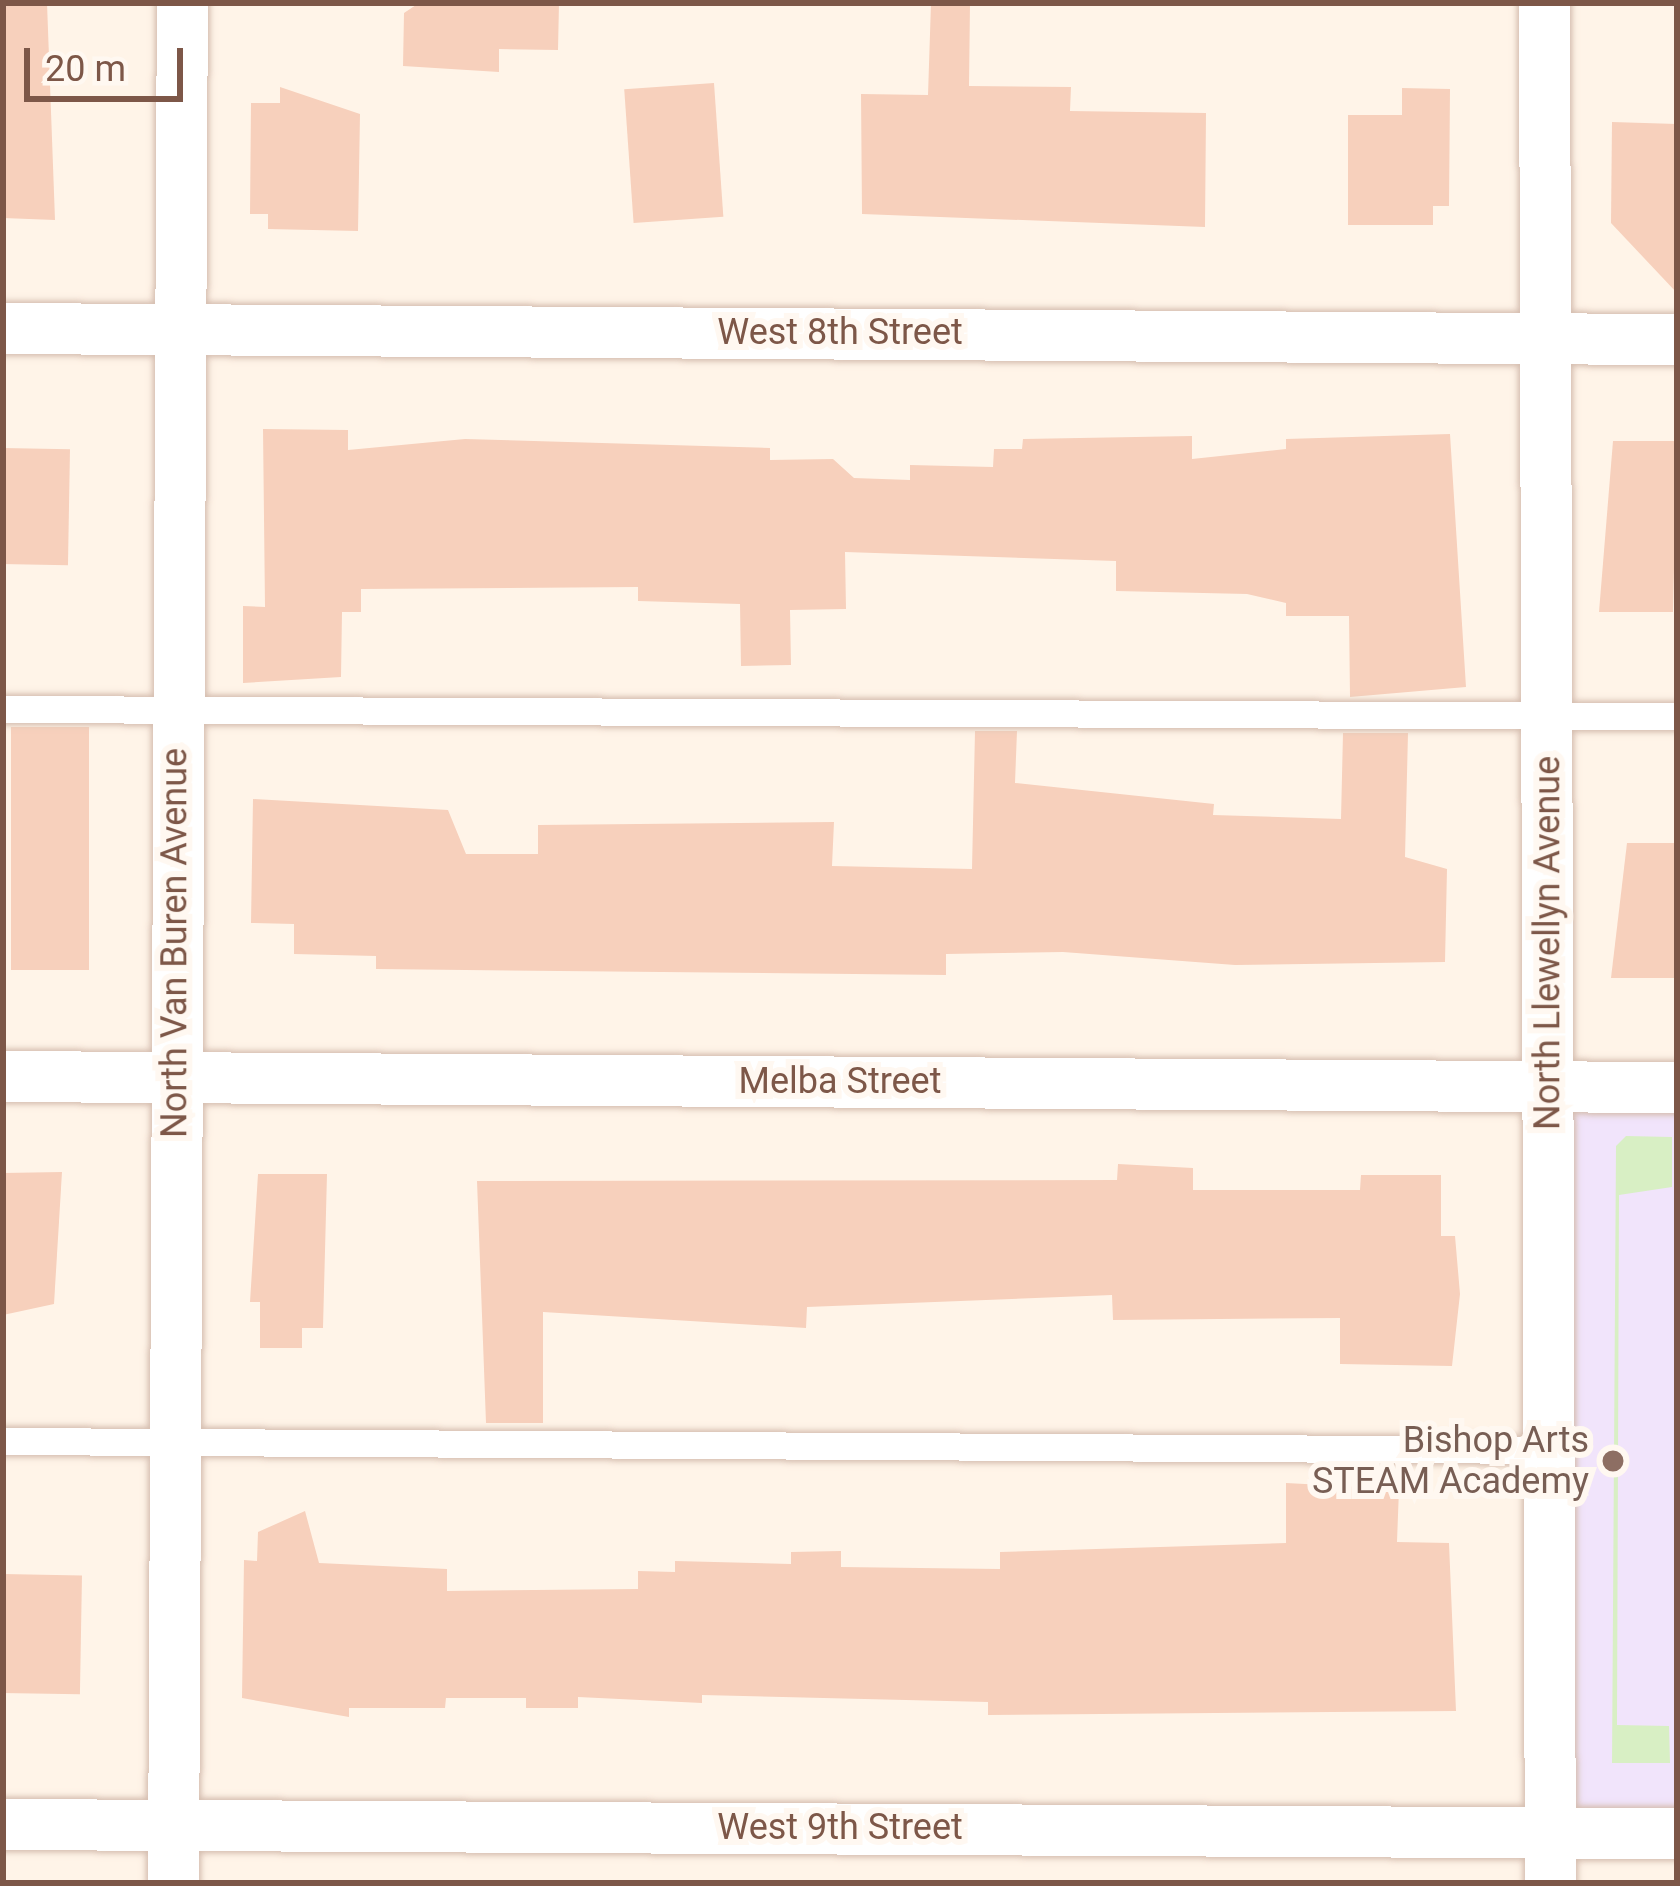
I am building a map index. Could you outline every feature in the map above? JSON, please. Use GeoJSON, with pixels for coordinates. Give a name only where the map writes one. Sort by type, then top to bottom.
{"type":"FeatureCollection","features":[{"type":"Feature","properties":{"kind":"street","name":"North Van Buren Avenue"},"geometry":{"type":"LineString","coordinates":[[173,1883],[170,1441],[182,3]]}},
{"type":"Feature","properties":{"kind":"street","name":"North Llewellyn Avenue"},"geometry":{"type":"LineString","coordinates":[[1544,3],[1550,1883]]}},
{"type":"Feature","properties":{"kind":"street","name":"West 8th Street"},"geometry":{"type":"LineString","coordinates":[[3,328],[1677,339]]}},
{"type":"Feature","properties":{"kind":"street","name":"Melba Street"},"geometry":{"type":"LineString","coordinates":[[3,1076],[1677,1088]]}},
{"type":"Feature","properties":{"kind":"street","name":"West 9th Street"},"geometry":{"type":"LineString","coordinates":[[3,1824],[1677,1833]]}},
{"type":"Feature","properties":{"kind":"lane"},"geometry":{"type":"LineString","coordinates":[[3,710],[1677,716]]}},
{"type":"Feature","properties":{"kind":"lane"},"geometry":{"type":"LineString","coordinates":[[3,1441],[1551,1450]]}},
{"type":"Feature","properties":{"kind":"shaded area","name":"Bishop Arts STEAM Academy"},"geometry":{"type":"Polygon","coordinates":[[[1548,1088],[1677,1088],[1677,1833],[1548,1833],[1548,1088]]]}},
{"type":"Feature","properties":{"kind":"green space"},"geometry":{"type":"Polygon","coordinates":[[[1626,1136],[1672,1137],[1672,1187],[1619,1195],[1617,1725],[1669,1726],[1670,1763],[1612,1763],[1616,1146],[1626,1136]]]}},
{"type":"Feature","properties":{"kind":"building"},"geometry":{"type":"Polygon","coordinates":[[[3,3],[47,3],[55,220],[3,218],[3,3]]]}},
{"type":"Feature","properties":{"kind":"building"},"geometry":{"type":"Polygon","coordinates":[[[419,3],[559,3],[558,50],[499,49],[499,72],[403,66],[404,13],[419,3]]]}},
{"type":"Feature","properties":{"kind":"building"},"geometry":{"type":"Polygon","coordinates":[[[931,3],[970,3],[969,86],[1071,87],[1070,111],[1206,113],[1205,227],[862,214],[861,94],[928,95],[931,3]]]}},
{"type":"Feature","properties":{"kind":"building"},"geometry":{"type":"Polygon","coordinates":[[[714,83],[723,217],[634,223],[624,89],[714,83]]]}},
{"type":"Feature","properties":{"kind":"building"},"geometry":{"type":"Polygon","coordinates":[[[280,87],[360,114],[358,231],[268,229],[268,214],[250,214],[251,103],[280,103],[280,87]]]}},
{"type":"Feature","properties":{"kind":"building"},"geometry":{"type":"Polygon","coordinates":[[[1402,88],[1450,89],[1449,206],[1433,206],[1433,225],[1348,225],[1348,115],[1402,115],[1402,88]]]}},
{"type":"Feature","properties":{"kind":"building"},"geometry":{"type":"Polygon","coordinates":[[[1612,122],[1677,124],[1677,293],[1611,223],[1612,122]]]}},
{"type":"Feature","properties":{"kind":"building"},"geometry":{"type":"Polygon","coordinates":[[[263,429],[348,430],[348,450],[465,439],[770,448],[770,460],[833,459],[854,478],[910,480],[910,465],[993,467],[994,449],[1022,449],[1023,439],[1192,436],[1192,459],[1286,449],[1286,439],[1450,434],[1466,687],[1350,697],[1349,616],[1286,616],[1286,603],[1247,594],[1116,591],[1116,561],[845,552],[846,609],[790,610],[791,665],[741,666],[740,604],[638,601],[638,587],[361,589],[361,612],[342,612],[341,677],[243,683],[243,606],[265,607],[263,429]]]}},
{"type":"Feature","properties":{"kind":"building"},"geometry":{"type":"Polygon","coordinates":[[[1613,441],[1677,441],[1673,612],[1599,612],[1613,441]]]}},
{"type":"Feature","properties":{"kind":"building"},"geometry":{"type":"Polygon","coordinates":[[[3,448],[70,449],[68,565],[3,564],[3,448]]]}},
{"type":"Feature","properties":{"kind":"building"},"geometry":{"type":"Polygon","coordinates":[[[11,727],[89,727],[89,970],[11,970],[11,727]]]}},
{"type":"Feature","properties":{"kind":"building"},"geometry":{"type":"Polygon","coordinates":[[[975,731],[1017,731],[1015,783],[1214,804],[1213,815],[1341,819],[1343,733],[1408,733],[1405,857],[1447,869],[1445,962],[1235,965],[1063,952],[946,954],[946,975],[376,969],[376,956],[294,954],[294,924],[251,923],[253,799],[448,810],[466,854],[538,854],[538,825],[834,822],[832,866],[972,869],[975,731]]]}},
{"type":"Feature","properties":{"kind":"building"},"geometry":{"type":"Polygon","coordinates":[[[1627,843],[1677,843],[1677,978],[1611,978],[1627,843]]]}},
{"type":"Feature","properties":{"kind":"building"},"geometry":{"type":"Polygon","coordinates":[[[1118,1164],[1193,1168],[1193,1190],[1360,1190],[1361,1175],[1441,1175],[1441,1236],[1455,1236],[1460,1294],[1452,1366],[1340,1364],[1340,1318],[1113,1320],[1112,1295],[807,1307],[806,1328],[543,1312],[543,1423],[486,1423],[477,1181],[1117,1180],[1118,1164]]]}},
{"type":"Feature","properties":{"kind":"building"},"geometry":{"type":"Polygon","coordinates":[[[62,1172],[54,1304],[3,1315],[3,1173],[62,1172]]]}},
{"type":"Feature","properties":{"kind":"building"},"geometry":{"type":"Polygon","coordinates":[[[258,1174],[327,1174],[323,1328],[302,1328],[302,1348],[260,1348],[260,1302],[250,1302],[258,1174]]]}},
{"type":"Feature","properties":{"kind":"building"},"geometry":{"type":"Polygon","coordinates":[[[1286,1483],[1399,1489],[1397,1542],[1449,1543],[1456,1711],[988,1715],[988,1702],[702,1695],[702,1703],[578,1697],[578,1708],[526,1708],[526,1698],[446,1698],[445,1708],[349,1708],[349,1717],[242,1698],[244,1560],[257,1561],[258,1532],[305,1511],[319,1563],[447,1569],[447,1591],[638,1589],[638,1571],[675,1572],[675,1561],[791,1564],[791,1552],[841,1551],[841,1567],[1000,1569],[1000,1552],[1286,1543],[1286,1483]]]}},
{"type":"Feature","properties":{"kind":"building"},"geometry":{"type":"Polygon","coordinates":[[[3,1574],[82,1575],[80,1694],[3,1693],[3,1574]]]}},
{"type":"Feature","properties":{"kind":"place","name":"Bishop Arts STEAM Academy"},"geometry":{"type":"Point","coordinates":[1613,1461]}}]}
